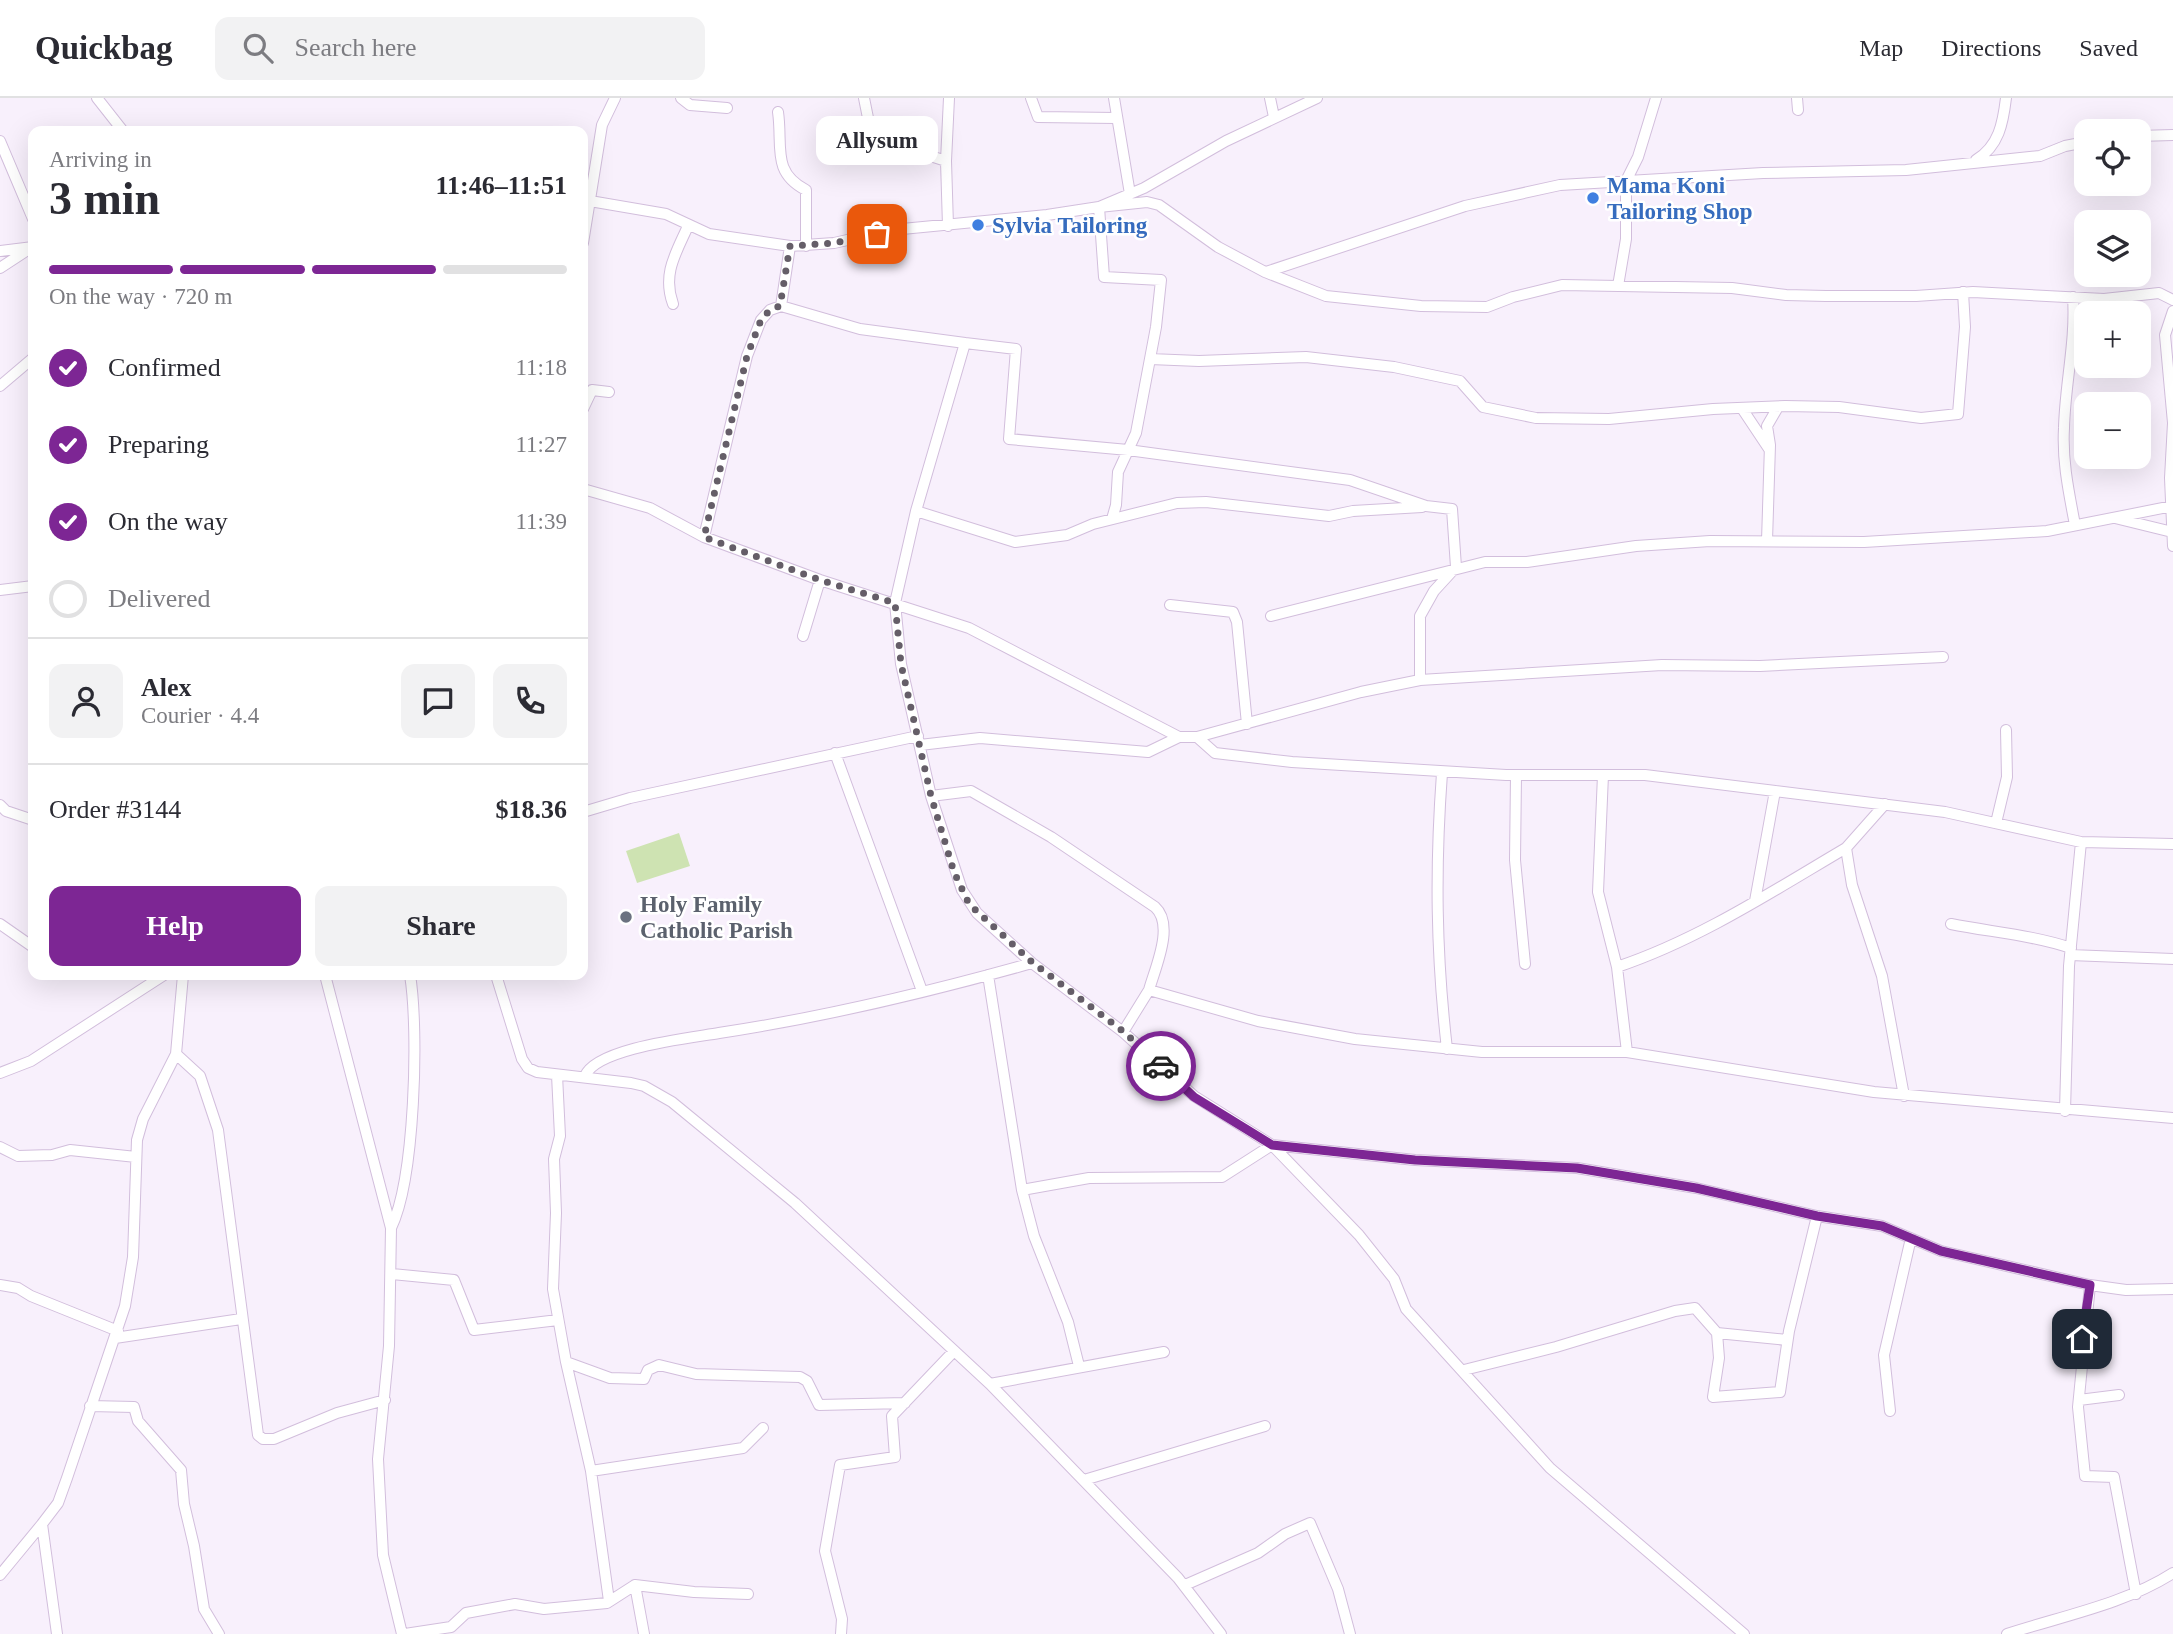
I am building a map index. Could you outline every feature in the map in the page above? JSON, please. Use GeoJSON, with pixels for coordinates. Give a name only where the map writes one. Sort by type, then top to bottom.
{"type":"FeatureCollection","features":[{"type":"Feature","properties":{"kind":"street"},"geometry":{"type":"LineString","coordinates":[[97,98],[119,126]]}},
{"type":"Feature","properties":{"kind":"street"},"geometry":{"type":"LineString","coordinates":[[588,213],[602,125],[615,98]]}},
{"type":"Feature","properties":{"kind":"street"},"geometry":{"type":"LineString","coordinates":[[681,98],[690,104],[727,108]]}},
{"type":"Feature","properties":{"kind":"street"},"geometry":{"type":"LineString","coordinates":[[864,98],[870,128],[881,140],[946,161]]}},
{"type":"Feature","properties":{"kind":"street"},"geometry":{"type":"LineString","coordinates":[[948,98],[948,226]]}},
{"type":"Feature","properties":{"kind":"street"},"geometry":{"type":"LineString","coordinates":[[1031,98],[1038,117],[1116,118]]}},
{"type":"Feature","properties":{"kind":"street"},"geometry":{"type":"LineString","coordinates":[[1114,98],[1130,194]]}},
{"type":"Feature","properties":{"kind":"street"},"geometry":{"type":"LineString","coordinates":[[1270,98],[1274,117]]}},
{"type":"Feature","properties":{"kind":"street"},"geometry":{"type":"LineString","coordinates":[[1100,207],[1130,194],[1274,117],[1317,98]]}},
{"type":"Feature","properties":{"kind":"street"},"geometry":{"type":"LineString","coordinates":[[1618,286],[1626,239],[1626,181],[1638,157],[1656,98]]}},
{"type":"Feature","properties":{"kind":"street"},"geometry":{"type":"LineString","coordinates":[[1797,98],[1798,110]]}},
{"type":"Feature","properties":{"kind":"street"},"geometry":{"type":"LineString","coordinates":[[1972,162],[1990,152],[2001,130],[2006,98]]}},
{"type":"Feature","properties":{"kind":"street"},"geometry":{"type":"LineString","coordinates":[[778,112],[782,139],[779,163],[791,182],[806,190],[806,246]]}},
{"type":"Feature","properties":{"kind":"street"},"geometry":{"type":"LineString","coordinates":[[2151,136],[2173,135]]}},
{"type":"Feature","properties":{"kind":"street"},"geometry":{"type":"LineString","coordinates":[[0,141],[28,207]]}},
{"type":"Feature","properties":{"kind":"street"},"geometry":{"type":"LineString","coordinates":[[1265,272],[1465,206],[1560,186],[1763,173],[1906,170],[2040,156],[2074,144]]}},
{"type":"Feature","properties":{"kind":"street"},"geometry":{"type":"LineString","coordinates":[[590,201],[666,214],[709,234],[790,246],[860,239],[892,230],[948,226],[1147,202],[1159,205],[1218,247],[1265,272],[1326,296],[1421,306],[1488,307],[1513,297],[1562,285],[1732,288],[1786,295],[1826,296],[1916,296],[1964,292],[2104,299],[2160,293],[2173,300]]}},
{"type":"Feature","properties":{"kind":"street"},"geometry":{"type":"LineString","coordinates":[[1100,207],[1104,277],[1161,280],[1136,433],[1118,472],[1116,505],[1112,519]]}},
{"type":"Feature","properties":{"kind":"street"},"geometry":{"type":"LineString","coordinates":[[673,304],[667,287],[671,266],[688,226]]}},
{"type":"Feature","properties":{"kind":"street"},"geometry":{"type":"LineString","coordinates":[[780,306],[790,246]]}},
{"type":"Feature","properties":{"kind":"street"},"geometry":{"type":"LineString","coordinates":[[0,251],[28,249]]}},
{"type":"Feature","properties":{"kind":"street"},"geometry":{"type":"LineString","coordinates":[[0,268],[28,250]]}},
{"type":"Feature","properties":{"kind":"street"},"geometry":{"type":"LineString","coordinates":[[1150,359],[1199,362],[1306,357],[1394,367],[1460,381],[1483,407],[1536,418],[1580,420],[1713,409],[1839,407],[1921,418],[1958,414],[1965,340],[1964,292]]}},
{"type":"Feature","properties":{"kind":"street"},"geometry":{"type":"LineString","coordinates":[[2073,297],[2074,321],[2063,430],[2065,465],[2075,525]]}},
{"type":"Feature","properties":{"kind":"street"},"geometry":{"type":"LineString","coordinates":[[704,537],[747,356],[761,320],[770,310],[780,306],[860,329],[1016,349],[1009,439],[1129,450],[1350,480],[1426,506]]}},
{"type":"Feature","properties":{"kind":"street"},"geometry":{"type":"LineString","coordinates":[[2173,311],[2165,335],[2172,423],[2173,546]]}},
{"type":"Feature","properties":{"kind":"street"},"geometry":{"type":"LineString","coordinates":[[965,343],[916,511],[895,603],[901,664],[931,796],[954,872],[969,904],[1032,962],[1124,1032],[1194,1097],[1272,1145],[1359,1235],[1394,1279],[1406,1309],[1550,1468],[1744,1634]]}},
{"type":"Feature","properties":{"kind":"street"},"geometry":{"type":"LineString","coordinates":[[0,386],[28,362]]}},
{"type":"Feature","properties":{"kind":"street"},"geometry":{"type":"LineString","coordinates":[[588,398],[592,390],[609,392]]}},
{"type":"Feature","properties":{"kind":"street"},"geometry":{"type":"LineString","coordinates":[[1767,541],[1770,450],[1767,426],[1778,407]]}},
{"type":"Feature","properties":{"kind":"street"},"geometry":{"type":"LineString","coordinates":[[1743,410],[1770,450]]}},
{"type":"Feature","properties":{"kind":"street"},"geometry":{"type":"LineString","coordinates":[[588,490],[650,508],[704,537],[820,580],[969,628],[1179,737]]}},
{"type":"Feature","properties":{"kind":"street"},"geometry":{"type":"LineString","coordinates":[[916,511],[1015,542],[1067,535],[1112,519],[1192,502],[1329,516],[1353,511],[1426,506],[1452,509],[1456,567],[1434,591],[1420,616],[1420,680]]}},
{"type":"Feature","properties":{"kind":"street"},"geometry":{"type":"LineString","coordinates":[[1271,616],[1456,567],[1485,562],[1527,562],[1636,547],[1710,541],[1864,542],[2047,531],[2172,506]]}},
{"type":"Feature","properties":{"kind":"street"},"geometry":{"type":"LineString","coordinates":[[2112,517],[2172,532]]}},
{"type":"Feature","properties":{"kind":"street"},"geometry":{"type":"LineString","coordinates":[[803,636],[820,580]]}},
{"type":"Feature","properties":{"kind":"street"},"geometry":{"type":"LineString","coordinates":[[0,590],[28,587]]}},
{"type":"Feature","properties":{"kind":"street"},"geometry":{"type":"LineString","coordinates":[[1170,605],[1233,612],[1237,622],[1247,724]]}},
{"type":"Feature","properties":{"kind":"street"},"geometry":{"type":"LineString","coordinates":[[588,811],[630,798],[835,753],[919,740],[980,738],[1148,752],[1179,737],[1197,737],[1361,692],[1420,680],[1662,665],[1760,666],[1943,657]]}},
{"type":"Feature","properties":{"kind":"street"},"geometry":{"type":"LineString","coordinates":[[1996,823],[2007,777],[2006,730]]}},
{"type":"Feature","properties":{"kind":"street"},"geometry":{"type":"LineString","coordinates":[[1197,737],[1215,753],[1442,773],[1645,775],[1945,812],[2081,842],[2173,844]]}},
{"type":"Feature","properties":{"kind":"street"},"geometry":{"type":"LineString","coordinates":[[835,753],[922,991]]}},
{"type":"Feature","properties":{"kind":"street"},"geometry":{"type":"LineString","coordinates":[[1442,773],[1436,865],[1437,965],[1447,1049]]}},
{"type":"Feature","properties":{"kind":"street"},"geometry":{"type":"LineString","coordinates":[[1516,775],[1515,860],[1525,964]]}},
{"type":"Feature","properties":{"kind":"street"},"geometry":{"type":"LineString","coordinates":[[1603,775],[1598,892],[1617,967],[1627,1052]]}},
{"type":"Feature","properties":{"kind":"street"},"geometry":{"type":"LineString","coordinates":[[931,796],[971,791],[1052,837],[1163,914],[1164,925],[1149,990],[1124,1032]]}},
{"type":"Feature","properties":{"kind":"street"},"geometry":{"type":"LineString","coordinates":[[1755,901],[1775,791]]}},
{"type":"Feature","properties":{"kind":"street"},"geometry":{"type":"LineString","coordinates":[[1617,967],[1648,957],[1755,901],[1846,848],[1885,804]]}},
{"type":"Feature","properties":{"kind":"street"},"geometry":{"type":"LineString","coordinates":[[0,805],[6,811],[28,818]]}},
{"type":"Feature","properties":{"kind":"street"},"geometry":{"type":"LineString","coordinates":[[2065,1111],[2070,951],[2081,842]]}},
{"type":"Feature","properties":{"kind":"street"},"geometry":{"type":"LineString","coordinates":[[1846,848],[1852,885],[1882,976],[1904,1096]]}},
{"type":"Feature","properties":{"kind":"street"},"geometry":{"type":"LineString","coordinates":[[0,924],[28,944]]}},
{"type":"Feature","properties":{"kind":"street"},"geometry":{"type":"LineString","coordinates":[[1951,924],[2005,935],[2042,938],[2070,951],[2173,959]]}},
{"type":"Feature","properties":{"kind":"street"},"geometry":{"type":"LineString","coordinates":[[585,1076],[592,1064],[608,1057],[676,1040],[791,1022],[1032,962]]}},
{"type":"Feature","properties":{"kind":"street"},"geometry":{"type":"LineString","coordinates":[[988,975],[1022,1190],[1034,1236],[1069,1322],[1079,1366]]}},
{"type":"Feature","properties":{"kind":"street"},"geometry":{"type":"LineString","coordinates":[[0,1073],[31,1061],[156,980]]}},
{"type":"Feature","properties":{"kind":"street"},"geometry":{"type":"LineString","coordinates":[[0,1575],[58,1503],[116,1334],[134,1257],[136,1157],[143,1119],[176,1054],[183,980]]}},
{"type":"Feature","properties":{"kind":"street"},"geometry":{"type":"LineString","coordinates":[[326,980],[391,1228],[392,1274],[385,1400],[378,1459],[383,1555],[404,1634],[451,1627],[466,1613],[515,1604],[544,1609],[609,1601],[635,1585],[694,1592],[747,1594]]}},
{"type":"Feature","properties":{"kind":"street"},"geometry":{"type":"LineString","coordinates":[[391,1228],[398,1214],[411,1121],[416,1010],[411,980]]}},
{"type":"Feature","properties":{"kind":"street"},"geometry":{"type":"LineString","coordinates":[[498,980],[523,1062],[533,1071],[644,1086],[672,1102],[794,1203],[989,1384],[1185,1585],[1221,1634]]}},
{"type":"Feature","properties":{"kind":"street"},"geometry":{"type":"LineString","coordinates":[[1149,990],[1282,1026],[1354,1039],[1447,1049],[1565,1054],[1627,1052],[1759,1076],[1904,1096],[2173,1118]]}},
{"type":"Feature","properties":{"kind":"street"},"geometry":{"type":"LineString","coordinates":[[176,1054],[200,1076],[214,1112],[238,1267],[241,1318],[257,1430],[263,1439],[274,1439],[337,1413],[385,1400]]}},
{"type":"Feature","properties":{"kind":"street"},"geometry":{"type":"LineString","coordinates":[[557,1075],[560,1136],[554,1159],[556,1213],[553,1278],[566,1362],[592,1472],[609,1601]]}},
{"type":"Feature","properties":{"kind":"street"},"geometry":{"type":"LineString","coordinates":[[1022,1190],[1089,1178],[1222,1177],[1272,1145],[1415,1160],[1577,1168],[1696,1188],[1817,1216],[1882,1226],[1941,1251],[2090,1285],[2126,1290],[2173,1289]]}},
{"type":"Feature","properties":{"kind":"street"},"geometry":{"type":"LineString","coordinates":[[0,1147],[18,1156],[52,1155],[70,1150],[136,1157]]}},
{"type":"Feature","properties":{"kind":"street"},"geometry":{"type":"LineString","coordinates":[[1464,1370],[1556,1347],[1675,1311],[1695,1308],[1717,1333],[1719,1358],[1713,1397],[1780,1392],[1787,1340],[1817,1216]]}},
{"type":"Feature","properties":{"kind":"street"},"geometry":{"type":"LineString","coordinates":[[1890,1411],[1884,1355],[1911,1238]]}},
{"type":"Feature","properties":{"kind":"street"},"geometry":{"type":"LineString","coordinates":[[392,1274],[454,1280],[474,1330],[558,1320]]}},
{"type":"Feature","properties":{"kind":"street"},"geometry":{"type":"LineString","coordinates":[[0,1285],[18,1288],[116,1334],[241,1318]]}},
{"type":"Feature","properties":{"kind":"street"},"geometry":{"type":"LineString","coordinates":[[2090,1285],[2079,1400],[2085,1476],[2114,1477],[2136,1594]]}},
{"type":"Feature","properties":{"kind":"street"},"geometry":{"type":"LineString","coordinates":[[1717,1333],[1787,1340]]}},
{"type":"Feature","properties":{"kind":"street"},"geometry":{"type":"LineString","coordinates":[[841,1634],[842,1619],[824,1551],[840,1465],[895,1457],[892,1416],[954,1351]]}},
{"type":"Feature","properties":{"kind":"street"},"geometry":{"type":"LineString","coordinates":[[989,1384],[1164,1352]]}},
{"type":"Feature","properties":{"kind":"street"},"geometry":{"type":"LineString","coordinates":[[566,1362],[618,1379],[643,1379],[648,1370],[659,1365],[696,1374],[800,1377],[807,1381],[819,1405],[905,1403]]}},
{"type":"Feature","properties":{"kind":"street"},"geometry":{"type":"LineString","coordinates":[[2079,1400],[2119,1395]]}},
{"type":"Feature","properties":{"kind":"street"},"geometry":{"type":"LineString","coordinates":[[90,1406],[134,1408],[138,1421],[181,1470],[184,1504],[204,1609],[219,1634]]}},
{"type":"Feature","properties":{"kind":"street"},"geometry":{"type":"LineString","coordinates":[[1084,1480],[1265,1426]]}},
{"type":"Feature","properties":{"kind":"street"},"geometry":{"type":"LineString","coordinates":[[592,1472],[743,1448],[763,1428]]}},
{"type":"Feature","properties":{"kind":"street"},"geometry":{"type":"LineString","coordinates":[[1185,1585],[1258,1553],[1285,1534],[1310,1523],[1338,1589],[1350,1634]]}},
{"type":"Feature","properties":{"kind":"street"},"geometry":{"type":"LineString","coordinates":[[42,1524],[57,1634]]}},
{"type":"Feature","properties":{"kind":"street"},"geometry":{"type":"LineString","coordinates":[[2007,1634],[2136,1594],[2173,1573]]}},
{"type":"Feature","properties":{"kind":"street"},"geometry":{"type":"LineString","coordinates":[[635,1585],[644,1634]]}},
{"type":"Feature","properties":{"kind":"green space"},"geometry":{"type":"Polygon","coordinates":[[[679,833],[690,866],[637,883],[626,851],[679,833]]]}},
{"type":"Feature","properties":{"kind":"way so far"},"geometry":{"type":"LineString","coordinates":[[877,234],[834,243],[790,246],[780,306],[770,310],[761,320],[747,356],[704,537],[843,588],[895,603],[901,664],[931,796],[954,872],[969,904],[1032,962],[1124,1032],[1161,1066]]}},
{"type":"Feature","properties":{"kind":"place","name":"Mama Koni Tailoring Shop"},"geometry":{"type":"Point","coordinates":[1593,198]}},
{"type":"Feature","properties":{"kind":"place","name":"Sylvia Tailoring"},"geometry":{"type":"Point","coordinates":[978,225]}},
{"type":"Feature","properties":{"kind":"place","name":"Allysum"},"geometry":{"type":"Point","coordinates":[877,234]}},
{"type":"Feature","properties":{"kind":"place","name":"Holy Family Catholic Parish"},"geometry":{"type":"Point","coordinates":[626,917]}},
{"type":"Feature","properties":{"kind":"route"},"geometry":{"type":"LineString","coordinates":[[1161,1066],[1194,1097],[1272,1145],[1415,1160],[1577,1168],[1696,1188],[1817,1216],[1882,1226],[1941,1251],[2090,1285],[2082,1339]]}}]}
